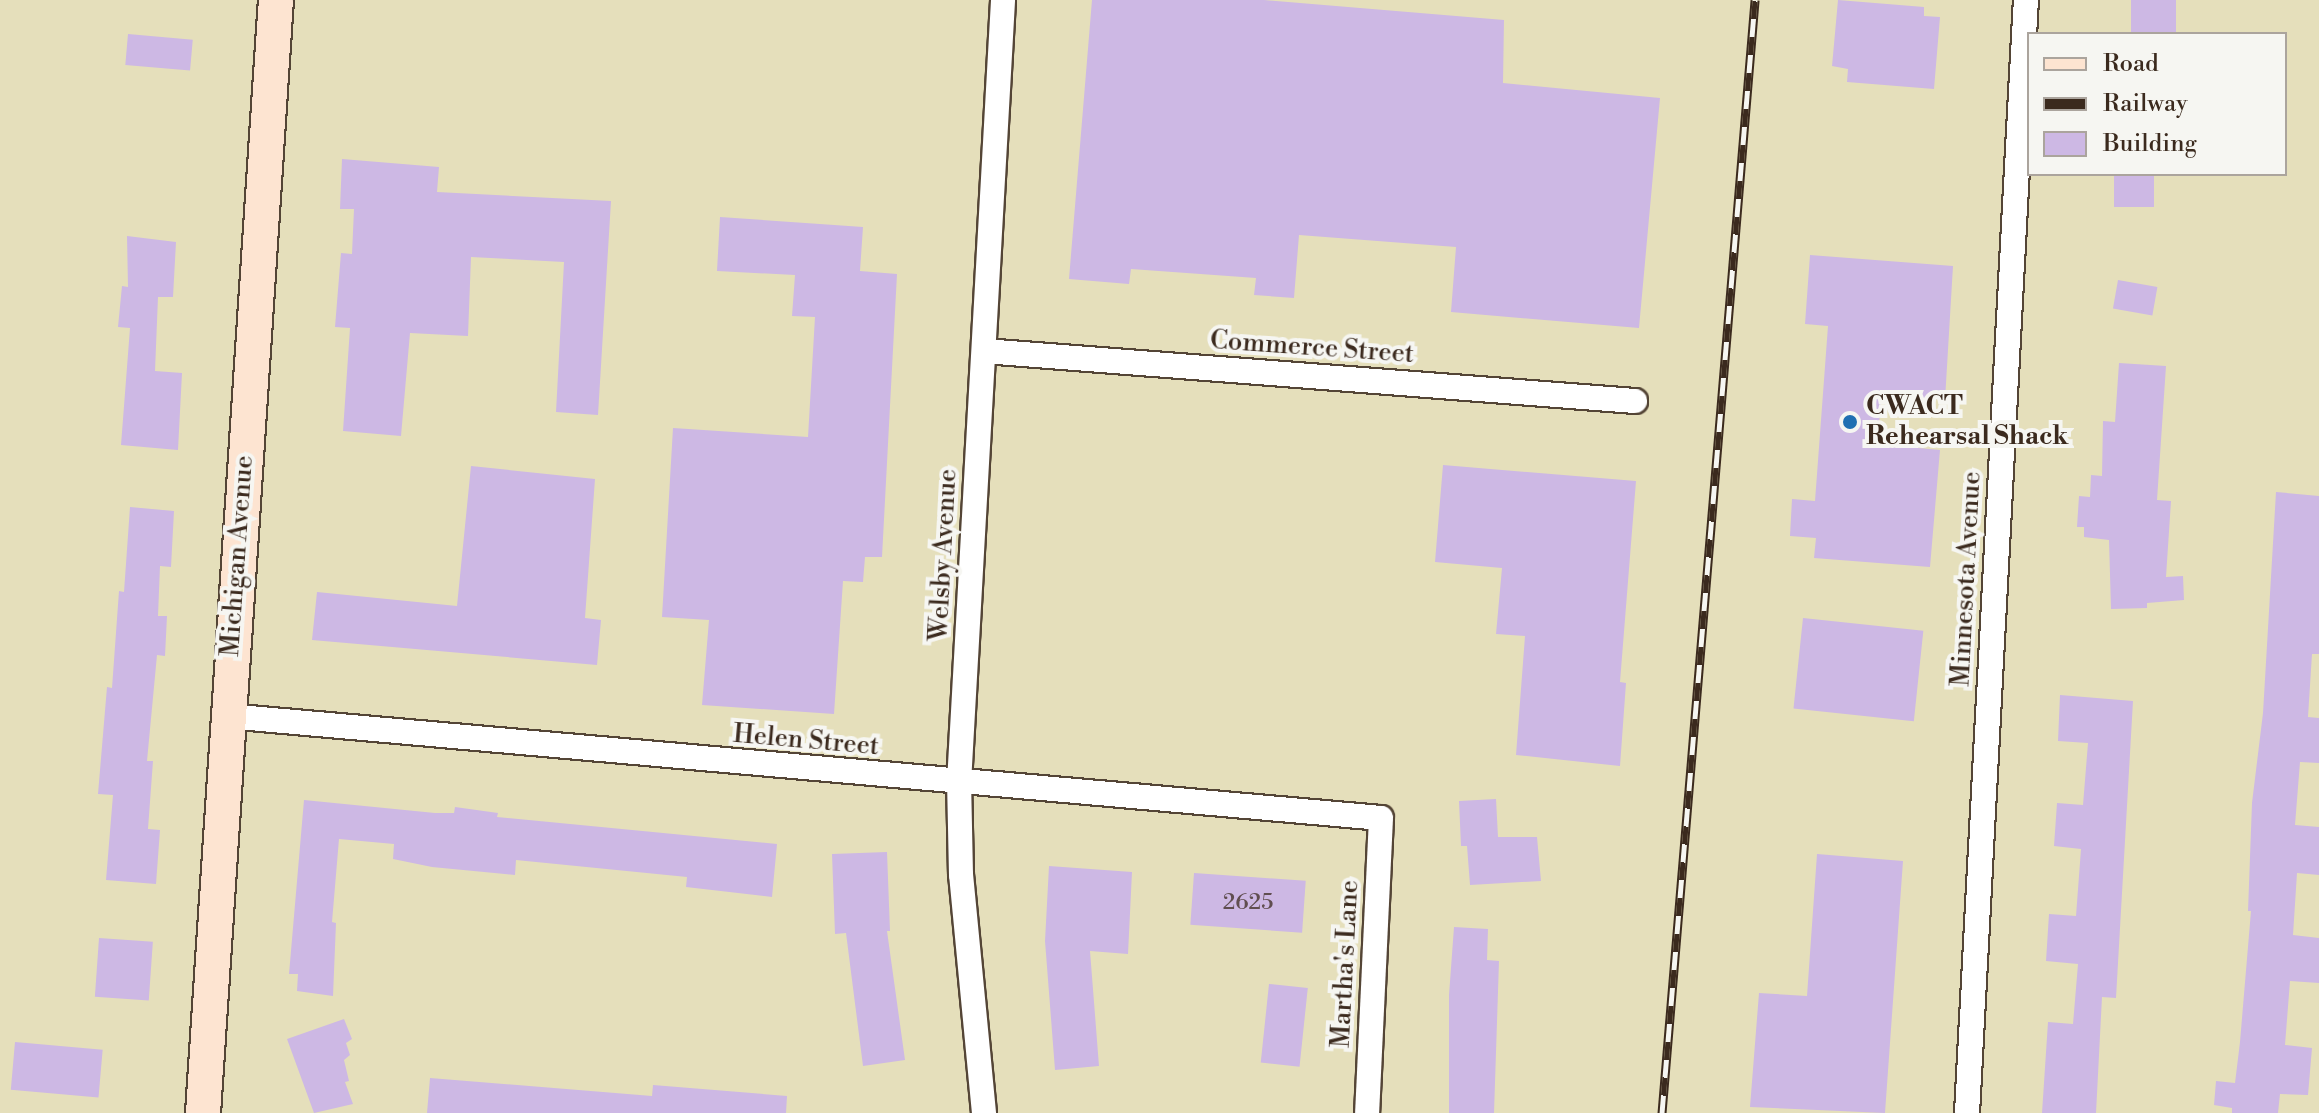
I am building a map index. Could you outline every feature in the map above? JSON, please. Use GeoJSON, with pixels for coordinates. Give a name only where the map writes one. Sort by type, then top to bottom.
{"type":"FeatureCollection","features":[{"type":"Feature","properties":{"kind":"street","name":"Michigan Avenue"},"geometry":{"type":"LineString","coordinates":[[203,1113],[276,0]]}},
{"type":"Feature","properties":{"kind":"street","name":"Welsby Avenue"},"geometry":{"type":"LineString","coordinates":[[984,1113],[961,875],[959,783],[1003,0]]}},
{"type":"Feature","properties":{"kind":"street","name":"Minnesota Avenue"},"geometry":{"type":"LineString","coordinates":[[1967,1113],[2026,0]]}},
{"type":"Feature","properties":{"kind":"street","name":"Commerce Street"},"geometry":{"type":"LineString","coordinates":[[984,351],[1635,401]]}},
{"type":"Feature","properties":{"kind":"street","name":"Helen Street"},"geometry":{"type":"LineString","coordinates":[[227,716],[1381,818]]}},
{"type":"Feature","properties":{"kind":"street","name":"Martha's Lane"},"geometry":{"type":"LineString","coordinates":[[1367,1113],[1381,818]]}},
{"type":"Feature","properties":{"kind":"building"},"geometry":{"type":"Polygon","coordinates":[[[1092,0],[1264,0],[1504,20],[1503,83],[1660,98],[1639,328],[1451,312],[1456,247],[1299,235],[1294,298],[1254,295],[1256,278],[1131,269],[1129,284],[1069,279],[1092,0]]]}},
{"type":"Feature","properties":{"kind":"building"},"geometry":{"type":"Polygon","coordinates":[[[1838,0],[1924,7],[1924,16],[1940,17],[1934,89],[1847,82],[1848,69],[1832,66],[1838,0]]]}},
{"type":"Feature","properties":{"kind":"building"},"geometry":{"type":"Polygon","coordinates":[[[2131,0],[2176,0],[2176,32],[2131,32],[2131,0]]]}},
{"type":"Feature","properties":{"kind":"building"},"geometry":{"type":"Polygon","coordinates":[[[128,34],[193,40],[190,71],[125,65],[128,34]]]}},
{"type":"Feature","properties":{"kind":"building"},"geometry":{"type":"Polygon","coordinates":[[[342,159],[439,167],[437,192],[611,201],[598,415],[556,412],[564,262],[471,257],[468,336],[410,333],[401,436],[343,431],[350,328],[335,327],[341,253],[352,254],[354,209],[340,209],[342,159]]]}},
{"type":"Feature","properties":{"kind":"building"},"geometry":{"type":"Polygon","coordinates":[[[2114,176],[2154,176],[2154,207],[2114,207],[2114,176]]]}},
{"type":"Feature","properties":{"kind":"building"},"geometry":{"type":"Polygon","coordinates":[[[720,217],[863,227],[860,271],[897,274],[882,557],[865,557],[863,582],[843,581],[834,714],[702,705],[709,620],[662,617],[673,428],[808,437],[815,317],[792,316],[795,275],[717,271],[720,217]]]}},
{"type":"Feature","properties":{"kind":"building"},"geometry":{"type":"Polygon","coordinates":[[[127,236],[176,242],[173,297],[158,297],[155,371],[182,373],[178,450],[121,445],[130,328],[118,327],[122,286],[128,287],[127,236]]]}},
{"type":"Feature","properties":{"kind":"building"},"geometry":{"type":"Polygon","coordinates":[[[1810,255],[1953,266],[1945,400],[1882,394],[1877,444],[1940,450],[1930,567],[1814,558],[1816,538],[1790,536],[1792,499],[1815,501],[1828,326],[1805,324],[1810,255]]]}},
{"type":"Feature","properties":{"kind":"building"},"geometry":{"type":"Polygon","coordinates":[[[2118,280],[2157,287],[2152,316],[2113,309],[2118,280]]]}},
{"type":"Feature","properties":{"kind":"building"},"geometry":{"type":"Polygon","coordinates":[[[2119,363],[2166,366],[2157,500],[2171,501],[2166,577],[2183,576],[2184,600],[2147,603],[2147,608],[2111,609],[2109,540],[2084,537],[2084,527],[2077,527],[2079,496],[2090,497],[2091,475],[2102,476],[2103,421],[2115,422],[2119,363]]]}},
{"type":"Feature","properties":{"kind":"building"},"geometry":{"type":"Polygon","coordinates":[[[1443,465],[1636,481],[1620,682],[1626,683],[1620,766],[1516,755],[1525,636],[1496,634],[1502,568],[1435,562],[1443,465]]]}},
{"type":"Feature","properties":{"kind":"building"},"geometry":{"type":"Polygon","coordinates":[[[471,466],[595,479],[585,618],[601,620],[597,665],[312,640],[317,592],[457,606],[471,466]]]}},
{"type":"Feature","properties":{"kind":"building"},"geometry":{"type":"Polygon","coordinates":[[[2276,492],[2319,496],[2319,654],[2312,654],[2308,717],[2319,718],[2319,763],[2300,762],[2295,825],[2319,827],[2319,875],[2297,873],[2293,935],[2319,938],[2319,983],[2290,981],[2285,1045],[2312,1048],[2308,1095],[2280,1094],[2278,1113],[2232,1113],[2232,1108],[2214,1105],[2216,1081],[2235,1083],[2240,1042],[2251,911],[2248,911],[2252,803],[2263,713],[2276,492]]]}},
{"type":"Feature","properties":{"kind":"building"},"geometry":{"type":"Polygon","coordinates":[[[130,507],[174,511],[171,567],[160,566],[158,616],[167,616],[165,656],[157,655],[147,761],[153,761],[148,829],[160,830],[156,884],[106,880],[113,795],[98,794],[107,687],[112,688],[119,591],[124,592],[130,507]]]}},
{"type":"Feature","properties":{"kind":"building"},"geometry":{"type":"Polygon","coordinates":[[[1803,618],[1923,631],[1914,721],[1793,709],[1803,618]]]}},
{"type":"Feature","properties":{"kind":"building"},"geometry":{"type":"Polygon","coordinates":[[[2060,695],[2133,701],[2116,998],[2102,997],[2096,1113],[2042,1113],[2048,1022],[2073,1024],[2078,964],[2046,961],[2049,914],[2076,916],[2081,849],[2054,846],[2057,803],[2083,805],[2088,743],[2058,741],[2060,695]]]}},
{"type":"Feature","properties":{"kind":"building"},"geometry":{"type":"Polygon","coordinates":[[[1496,799],[1498,837],[1537,837],[1541,881],[1470,885],[1467,846],[1461,846],[1459,801],[1496,799]]]}},
{"type":"Feature","properties":{"kind":"building"},"geometry":{"type":"Polygon","coordinates":[[[304,800],[435,813],[454,813],[455,807],[498,813],[497,817],[777,844],[772,897],[686,887],[687,877],[516,860],[515,875],[432,867],[393,859],[394,844],[339,839],[332,922],[336,923],[333,996],[297,991],[298,974],[289,974],[304,800]]]}},
{"type":"Feature","properties":{"kind":"building"},"geometry":{"type":"Polygon","coordinates":[[[887,852],[890,931],[887,931],[905,1060],[863,1066],[846,933],[835,934],[832,854],[887,852]]]}},
{"type":"Feature","properties":{"kind":"building"},"geometry":{"type":"Polygon","coordinates":[[[1817,854],[1903,861],[1885,1113],[1750,1107],[1759,993],[1807,996],[1817,854]]]}},
{"type":"Feature","properties":{"kind":"building"},"geometry":{"type":"Polygon","coordinates":[[[1049,866],[1132,872],[1128,954],[1090,951],[1099,1066],[1055,1070],[1045,941],[1049,866]]]}},
{"type":"Feature","properties":{"kind":"building"},"geometry":{"type":"Polygon","coordinates":[[[1194,873],[1306,881],[1302,933],[1190,925],[1194,873]]]}},
{"type":"Feature","properties":{"kind":"building"},"geometry":{"type":"Polygon","coordinates":[[[1454,927],[1488,929],[1487,960],[1499,961],[1494,1113],[1449,1113],[1449,995],[1454,927]]]}},
{"type":"Feature","properties":{"kind":"building"},"geometry":{"type":"Polygon","coordinates":[[[99,938],[153,942],[149,1001],[95,997],[99,938]]]}},
{"type":"Feature","properties":{"kind":"building"},"geometry":{"type":"Polygon","coordinates":[[[1269,984],[1308,988],[1300,1067],[1261,1063],[1269,984]]]}},
{"type":"Feature","properties":{"kind":"building"},"geometry":{"type":"Polygon","coordinates":[[[344,1019],[352,1039],[346,1043],[350,1055],[344,1060],[349,1081],[345,1082],[353,1104],[314,1113],[287,1039],[344,1019]]]}},
{"type":"Feature","properties":{"kind":"building"},"geometry":{"type":"Polygon","coordinates":[[[15,1042],[103,1050],[98,1097],[11,1090],[15,1042]]]}},
{"type":"Feature","properties":{"kind":"building"},"geometry":{"type":"Polygon","coordinates":[[[430,1078],[652,1096],[653,1085],[787,1096],[786,1113],[427,1113],[430,1078]]]}},
{"type":"Feature","properties":{"kind":"railway"},"geometry":{"type":"LineString","coordinates":[[1662,1113],[1755,0]]}},
{"type":"Feature","properties":{"kind":"place","name":"CWACT Rehearsal Shack"},"geometry":{"type":"Point","coordinates":[1850,422]}}]}
